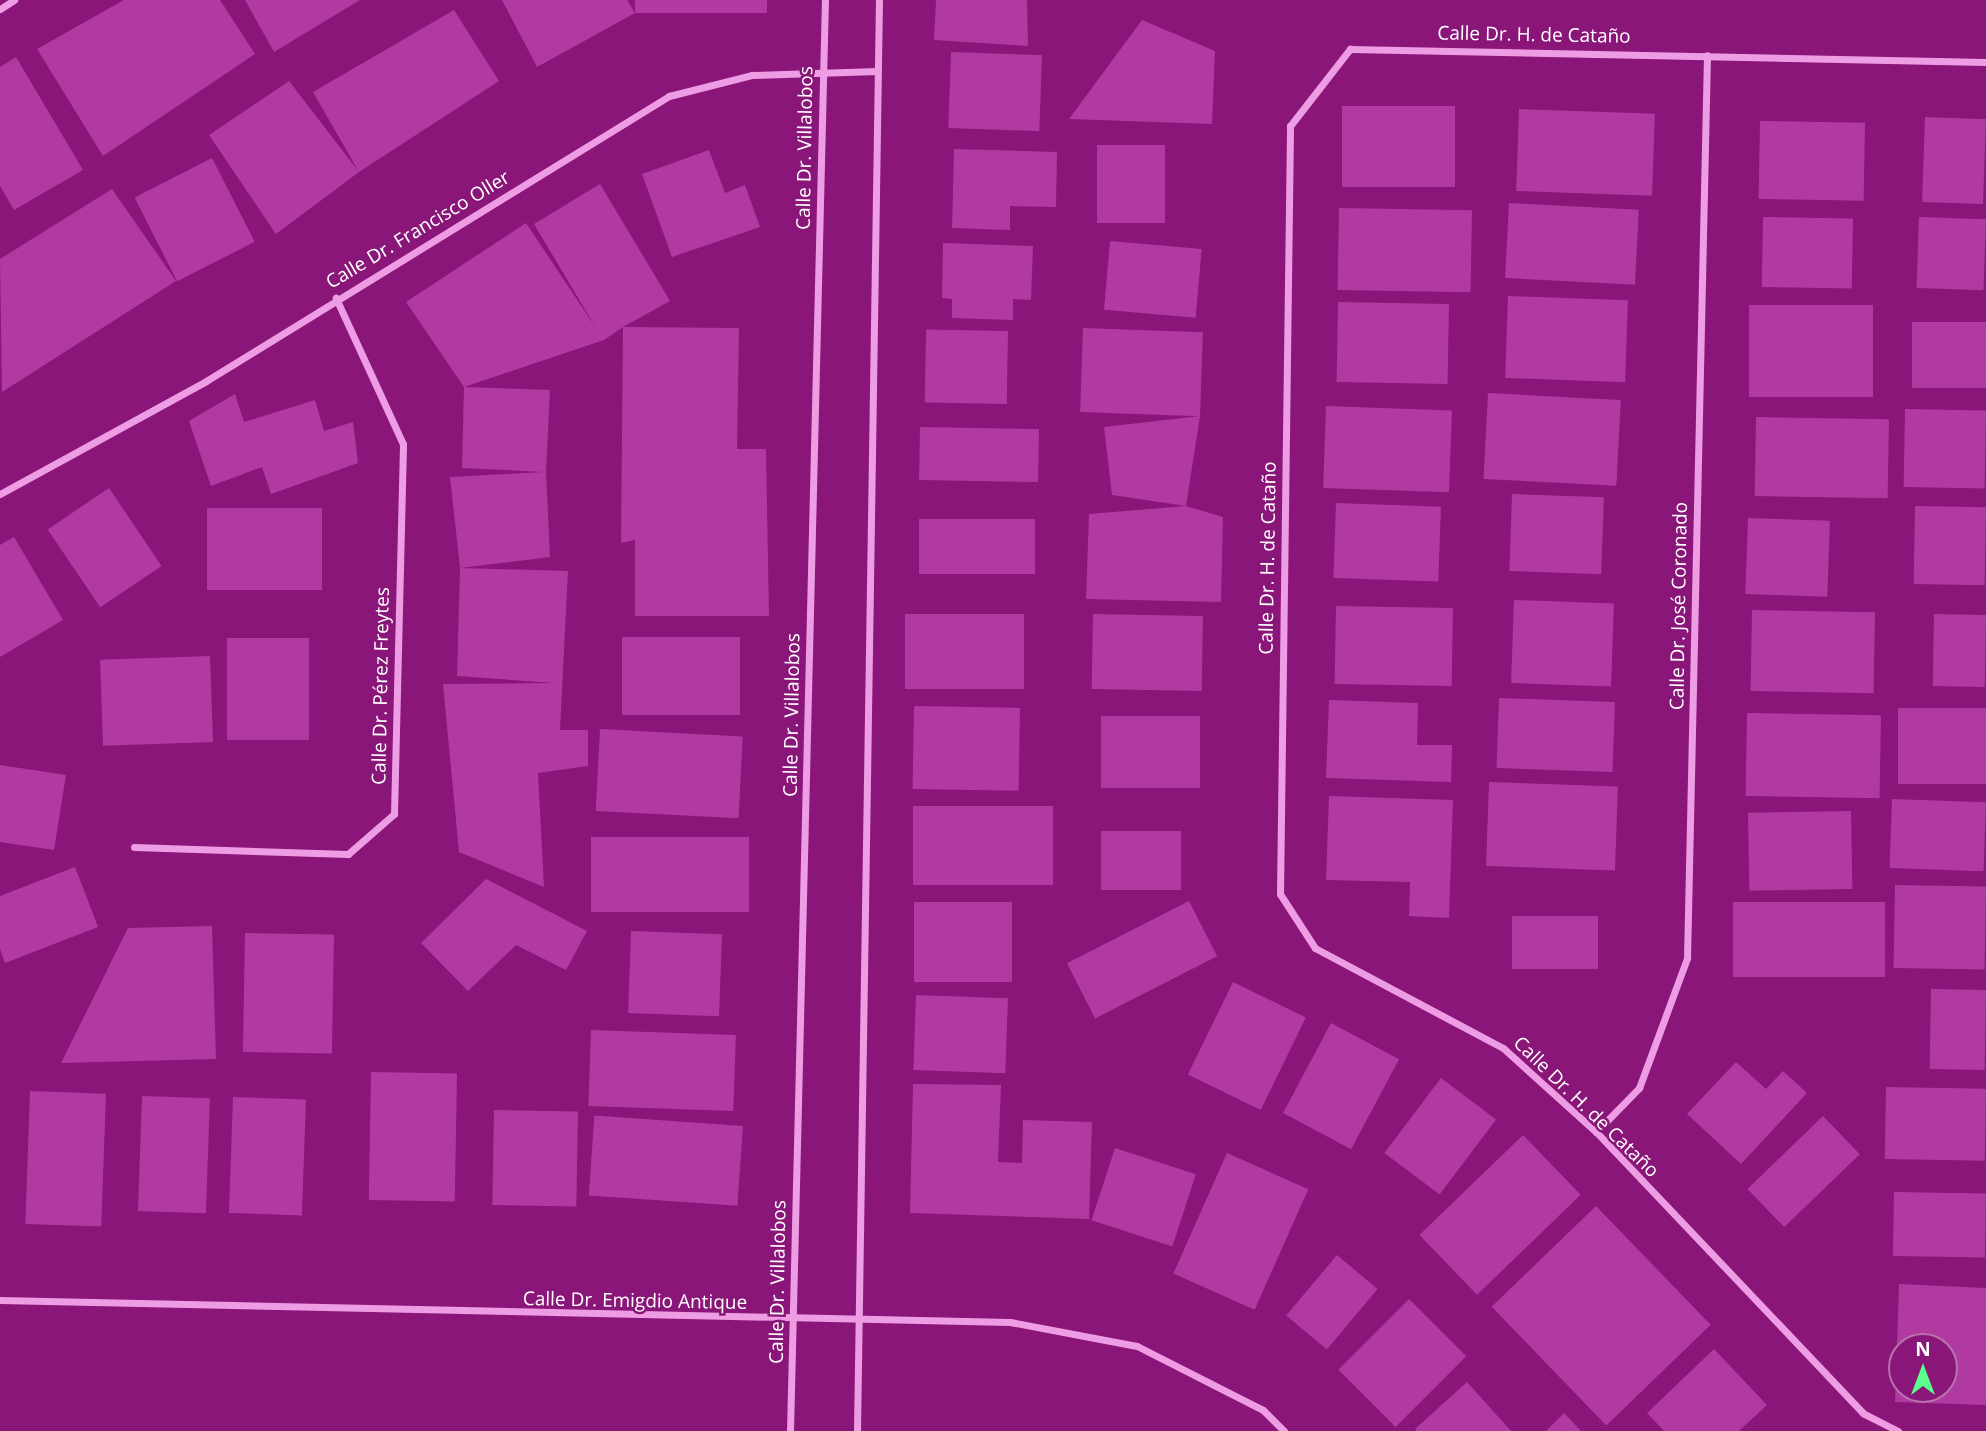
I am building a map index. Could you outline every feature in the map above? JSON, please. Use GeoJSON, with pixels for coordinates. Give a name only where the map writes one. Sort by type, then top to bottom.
{"type":"FeatureCollection","features":[{"type":"Feature","properties":{"kind":"street"},"geometry":{"type":"LineString","coordinates":[[0,9],[14,0]]}},
{"type":"Feature","properties":{"kind":"street","name":"Calle Dr. Villalobos"},"geometry":{"type":"LineString","coordinates":[[790,1431],[825,0]]}},
{"type":"Feature","properties":{"kind":"street"},"geometry":{"type":"LineString","coordinates":[[857,1431],[879,0]]}},
{"type":"Feature","properties":{"kind":"street","name":"Calle Dr. H. de Cataño"},"geometry":{"type":"LineString","coordinates":[[1898,1431],[1863,1413],[1596,1132],[1503,1048],[1315,948],[1279,894],[1290,126],[1350,48],[1986,62]]}},
{"type":"Feature","properties":{"kind":"street","name":"Calle Dr. José Coronado"},"geometry":{"type":"LineString","coordinates":[[1596,1132],[1639,1088],[1687,958],[1707,55]]}},
{"type":"Feature","properties":{"kind":"street","name":"Calle Dr. Francisco Oller"},"geometry":{"type":"LineString","coordinates":[[0,494],[206,381],[336,298],[669,96],[752,75],[823,70],[877,71]]}},
{"type":"Feature","properties":{"kind":"street","name":"Calle Dr. Pérez Freytes"},"geometry":{"type":"LineString","coordinates":[[134,847],[348,854],[394,814],[403,444],[336,298]]}},
{"type":"Feature","properties":{"kind":"street","name":"Calle Dr. Emigdio Antique"},"geometry":{"type":"LineString","coordinates":[[0,1300],[858,1322],[1010,1322],[1137,1346],[1263,1410],[1284,1431]]}},
{"type":"Feature","properties":{"kind":"building"},"geometry":{"type":"Polygon","coordinates":[[[124,0],[220,0],[255,54],[103,156],[37,49],[124,0]]]}},
{"type":"Feature","properties":{"kind":"building"},"geometry":{"type":"Polygon","coordinates":[[[245,0],[360,0],[274,52],[245,0]]]}},
{"type":"Feature","properties":{"kind":"building"},"geometry":{"type":"Polygon","coordinates":[[[502,0],[627,0],[635,13],[537,67],[502,0]]]}},
{"type":"Feature","properties":{"kind":"building"},"geometry":{"type":"Polygon","coordinates":[[[635,0],[767,0],[767,13],[635,13],[635,0]]]}},
{"type":"Feature","properties":{"kind":"building"},"geometry":{"type":"Polygon","coordinates":[[[936,0],[1027,0],[1028,46],[934,40],[936,0]]]}},
{"type":"Feature","properties":{"kind":"building"},"geometry":{"type":"Polygon","coordinates":[[[454,10],[499,81],[359,172],[313,92],[454,10]]]}},
{"type":"Feature","properties":{"kind":"building"},"geometry":{"type":"Polygon","coordinates":[[[1142,20],[1215,51],[1212,124],[1069,119],[1142,20]]]}},
{"type":"Feature","properties":{"kind":"building"},"geometry":{"type":"Polygon","coordinates":[[[951,52],[1042,55],[1039,131],[948,128],[951,52]]]}},
{"type":"Feature","properties":{"kind":"building"},"geometry":{"type":"Polygon","coordinates":[[[16,57],[83,170],[14,210],[0,186],[0,67],[16,57]]]}},
{"type":"Feature","properties":{"kind":"building"},"geometry":{"type":"Polygon","coordinates":[[[289,81],[359,172],[276,234],[209,135],[289,81]]]}},
{"type":"Feature","properties":{"kind":"building"},"geometry":{"type":"Polygon","coordinates":[[[1342,106],[1455,106],[1455,187],[1342,187],[1342,106]]]}},
{"type":"Feature","properties":{"kind":"building"},"geometry":{"type":"Polygon","coordinates":[[[1519,109],[1655,114],[1652,196],[1516,191],[1519,109]]]}},
{"type":"Feature","properties":{"kind":"building"},"geometry":{"type":"Polygon","coordinates":[[[1925,117],[1986,119],[1983,204],[1922,202],[1925,117]]]}},
{"type":"Feature","properties":{"kind":"building"},"geometry":{"type":"Polygon","coordinates":[[[1760,121],[1865,123],[1864,201],[1759,199],[1760,121]]]}},
{"type":"Feature","properties":{"kind":"building"},"geometry":{"type":"Polygon","coordinates":[[[1097,145],[1165,145],[1165,223],[1097,223],[1097,145]]]}},
{"type":"Feature","properties":{"kind":"building"},"geometry":{"type":"Polygon","coordinates":[[[954,149],[1057,152],[1056,207],[1010,206],[1010,230],[952,228],[954,149]]]}},
{"type":"Feature","properties":{"kind":"building"},"geometry":{"type":"Polygon","coordinates":[[[709,150],[725,193],[745,185],[760,227],[672,257],[642,174],[709,150]]]}},
{"type":"Feature","properties":{"kind":"building"},"geometry":{"type":"Polygon","coordinates":[[[212,158],[255,242],[177,281],[134,197],[212,158]]]}},
{"type":"Feature","properties":{"kind":"building"},"geometry":{"type":"Polygon","coordinates":[[[600,184],[670,301],[604,340],[464,387],[406,302],[526,223],[596,328],[534,224],[600,184]]]}},
{"type":"Feature","properties":{"kind":"building"},"geometry":{"type":"Polygon","coordinates":[[[112,189],[176,281],[2,392],[0,259],[112,189]]]}},
{"type":"Feature","properties":{"kind":"building"},"geometry":{"type":"Polygon","coordinates":[[[1509,203],[1639,210],[1635,285],[1505,278],[1509,203]]]}},
{"type":"Feature","properties":{"kind":"building"},"geometry":{"type":"Polygon","coordinates":[[[1339,208],[1472,210],[1471,292],[1338,290],[1339,208]]]}},
{"type":"Feature","properties":{"kind":"building"},"geometry":{"type":"Polygon","coordinates":[[[1763,217],[1853,219],[1852,289],[1762,287],[1763,217]]]}},
{"type":"Feature","properties":{"kind":"building"},"geometry":{"type":"Polygon","coordinates":[[[1919,217],[1986,219],[1983,290],[1917,288],[1919,217]]]}},
{"type":"Feature","properties":{"kind":"building"},"geometry":{"type":"Polygon","coordinates":[[[1110,241],[1202,249],[1196,318],[1104,310],[1110,241]]]}},
{"type":"Feature","properties":{"kind":"building"},"geometry":{"type":"Polygon","coordinates":[[[943,243],[1033,246],[1031,300],[1013,299],[1013,320],[952,318],[952,299],[942,298],[943,243]]]}},
{"type":"Feature","properties":{"kind":"building"},"geometry":{"type":"Polygon","coordinates":[[[1508,296],[1628,300],[1625,382],[1505,378],[1508,296]]]}},
{"type":"Feature","properties":{"kind":"building"},"geometry":{"type":"Polygon","coordinates":[[[1338,302],[1449,304],[1448,384],[1337,382],[1338,302]]]}},
{"type":"Feature","properties":{"kind":"building"},"geometry":{"type":"Polygon","coordinates":[[[1749,305],[1873,305],[1873,397],[1749,397],[1749,305]]]}},
{"type":"Feature","properties":{"kind":"building"},"geometry":{"type":"Polygon","coordinates":[[[1912,322],[1986,322],[1986,388],[1912,388],[1912,322]]]}},
{"type":"Feature","properties":{"kind":"building"},"geometry":{"type":"Polygon","coordinates":[[[623,327],[739,328],[737,449],[766,449],[769,616],[635,616],[635,540],[621,543],[623,327]]]}},
{"type":"Feature","properties":{"kind":"building"},"geometry":{"type":"Polygon","coordinates":[[[1083,328],[1203,332],[1200,416],[1080,412],[1083,328]]]}},
{"type":"Feature","properties":{"kind":"building"},"geometry":{"type":"Polygon","coordinates":[[[926,330],[1008,331],[1007,404],[925,403],[926,330]]]}},
{"type":"Feature","properties":{"kind":"building"},"geometry":{"type":"Polygon","coordinates":[[[464,387],[550,390],[546,472],[550,557],[460,568],[450,477],[543,472],[462,468],[464,387]]]}},
{"type":"Feature","properties":{"kind":"building"},"geometry":{"type":"Polygon","coordinates":[[[1488,393],[1621,400],[1616,486],[1483,479],[1488,393]]]}},
{"type":"Feature","properties":{"kind":"building"},"geometry":{"type":"Polygon","coordinates":[[[235,394],[244,422],[315,400],[324,431],[353,422],[358,463],[271,494],[262,467],[211,486],[189,421],[235,394]]]}},
{"type":"Feature","properties":{"kind":"building"},"geometry":{"type":"Polygon","coordinates":[[[1326,406],[1452,410],[1449,492],[1323,488],[1326,406]]]}},
{"type":"Feature","properties":{"kind":"building"},"geometry":{"type":"Polygon","coordinates":[[[1905,409],[1986,410],[1985,488],[1904,487],[1905,409]]]}},
{"type":"Feature","properties":{"kind":"building"},"geometry":{"type":"Polygon","coordinates":[[[1200,416],[1186,506],[1112,495],[1104,427],[1200,416]]]}},
{"type":"Feature","properties":{"kind":"building"},"geometry":{"type":"Polygon","coordinates":[[[1756,417],[1889,419],[1888,498],[1755,496],[1756,417]]]}},
{"type":"Feature","properties":{"kind":"building"},"geometry":{"type":"Polygon","coordinates":[[[920,427],[1039,429],[1038,482],[919,480],[920,427]]]}},
{"type":"Feature","properties":{"kind":"building"},"geometry":{"type":"Polygon","coordinates":[[[109,488],[162,566],[100,607],[48,529],[109,488]]]}},
{"type":"Feature","properties":{"kind":"building"},"geometry":{"type":"Polygon","coordinates":[[[1512,494],[1604,497],[1601,574],[1509,571],[1512,494]]]}},
{"type":"Feature","properties":{"kind":"building"},"geometry":{"type":"Polygon","coordinates":[[[1336,503],[1441,507],[1438,582],[1333,578],[1336,503]]]}},
{"type":"Feature","properties":{"kind":"building"},"geometry":{"type":"Polygon","coordinates":[[[1186,506],[1223,517],[1221,602],[1086,599],[1089,514],[1186,506]]]}},
{"type":"Feature","properties":{"kind":"building"},"geometry":{"type":"Polygon","coordinates":[[[1915,506],[1986,507],[1985,585],[1914,584],[1915,506]]]}},
{"type":"Feature","properties":{"kind":"building"},"geometry":{"type":"Polygon","coordinates":[[[207,508],[322,508],[322,590],[207,590],[207,508]]]}},
{"type":"Feature","properties":{"kind":"building"},"geometry":{"type":"Polygon","coordinates":[[[1748,518],[1830,521],[1827,597],[1745,594],[1748,518]]]}},
{"type":"Feature","properties":{"kind":"building"},"geometry":{"type":"Polygon","coordinates":[[[919,519],[1035,519],[1035,574],[919,574],[919,519]]]}},
{"type":"Feature","properties":{"kind":"building"},"geometry":{"type":"Polygon","coordinates":[[[14,537],[63,620],[0,657],[0,545],[14,537]]]}},
{"type":"Feature","properties":{"kind":"building"},"geometry":{"type":"Polygon","coordinates":[[[460,568],[568,571],[560,730],[588,730],[588,766],[538,773],[544,887],[459,852],[443,684],[554,683],[457,676],[460,568]]]}},
{"type":"Feature","properties":{"kind":"building"},"geometry":{"type":"Polygon","coordinates":[[[1514,600],[1614,603],[1611,686],[1511,683],[1514,600]]]}},
{"type":"Feature","properties":{"kind":"building"},"geometry":{"type":"Polygon","coordinates":[[[1336,606],[1453,608],[1452,686],[1335,684],[1336,606]]]}},
{"type":"Feature","properties":{"kind":"building"},"geometry":{"type":"Polygon","coordinates":[[[1752,610],[1875,612],[1874,693],[1751,691],[1752,610]]]}},
{"type":"Feature","properties":{"kind":"building"},"geometry":{"type":"Polygon","coordinates":[[[905,614],[1024,614],[1024,689],[905,689],[905,614]]]}},
{"type":"Feature","properties":{"kind":"building"},"geometry":{"type":"Polygon","coordinates":[[[1093,614],[1203,616],[1202,691],[1092,689],[1093,614]]]}},
{"type":"Feature","properties":{"kind":"building"},"geometry":{"type":"Polygon","coordinates":[[[1934,614],[1986,615],[1985,687],[1933,686],[1934,614]]]}},
{"type":"Feature","properties":{"kind":"building"},"geometry":{"type":"Polygon","coordinates":[[[622,637],[740,637],[740,715],[622,715],[622,637]]]}},
{"type":"Feature","properties":{"kind":"building"},"geometry":{"type":"Polygon","coordinates":[[[227,638],[309,638],[309,740],[227,740],[227,638]]]}},
{"type":"Feature","properties":{"kind":"building"},"geometry":{"type":"Polygon","coordinates":[[[210,656],[213,742],[103,746],[100,660],[210,656]]]}},
{"type":"Feature","properties":{"kind":"building"},"geometry":{"type":"Polygon","coordinates":[[[1499,698],[1615,702],[1612,772],[1497,768],[1499,698]]]}},
{"type":"Feature","properties":{"kind":"building"},"geometry":{"type":"Polygon","coordinates":[[[1329,700],[1418,703],[1417,745],[1452,745],[1451,782],[1326,778],[1329,700]]]}},
{"type":"Feature","properties":{"kind":"building"},"geometry":{"type":"Polygon","coordinates":[[[914,706],[1020,708],[1019,791],[913,789],[914,706]]]}},
{"type":"Feature","properties":{"kind":"building"},"geometry":{"type":"Polygon","coordinates":[[[1898,708],[1986,708],[1986,784],[1898,784],[1898,708]]]}},
{"type":"Feature","properties":{"kind":"building"},"geometry":{"type":"Polygon","coordinates":[[[1747,713],[1881,715],[1880,798],[1746,796],[1747,713]]]}},
{"type":"Feature","properties":{"kind":"building"},"geometry":{"type":"Polygon","coordinates":[[[1101,716],[1200,716],[1200,788],[1101,788],[1101,716]]]}},
{"type":"Feature","properties":{"kind":"building"},"geometry":{"type":"Polygon","coordinates":[[[600,729],[743,736],[739,818],[596,811],[600,729]]]}},
{"type":"Feature","properties":{"kind":"building"},"geometry":{"type":"Polygon","coordinates":[[[0,765],[66,775],[54,850],[0,842],[0,765]]]}},
{"type":"Feature","properties":{"kind":"building"},"geometry":{"type":"Polygon","coordinates":[[[1489,782],[1618,787],[1615,870],[1486,866],[1489,782]]]}},
{"type":"Feature","properties":{"kind":"building"},"geometry":{"type":"Polygon","coordinates":[[[1329,796],[1453,800],[1449,918],[1409,916],[1410,882],[1326,880],[1329,796]]]}},
{"type":"Feature","properties":{"kind":"building"},"geometry":{"type":"Polygon","coordinates":[[[1892,799],[1986,802],[1984,871],[1890,868],[1892,799]]]}},
{"type":"Feature","properties":{"kind":"building"},"geometry":{"type":"Polygon","coordinates":[[[913,806],[1053,806],[1053,885],[913,885],[913,806]]]}},
{"type":"Feature","properties":{"kind":"building"},"geometry":{"type":"Polygon","coordinates":[[[1851,811],[1852,889],[1749,891],[1748,813],[1851,811]]]}},
{"type":"Feature","properties":{"kind":"building"},"geometry":{"type":"Polygon","coordinates":[[[1101,831],[1181,831],[1181,890],[1101,890],[1101,831]]]}},
{"type":"Feature","properties":{"kind":"building"},"geometry":{"type":"Polygon","coordinates":[[[591,837],[749,837],[749,912],[591,912],[591,837]]]}},
{"type":"Feature","properties":{"kind":"building"},"geometry":{"type":"Polygon","coordinates":[[[75,867],[98,927],[5,963],[0,949],[0,896],[75,867]]]}},
{"type":"Feature","properties":{"kind":"building"},"geometry":{"type":"Polygon","coordinates":[[[486,879],[587,931],[566,970],[516,945],[468,991],[421,943],[486,879]]]}},
{"type":"Feature","properties":{"kind":"building"},"geometry":{"type":"Polygon","coordinates":[[[1895,885],[1986,887],[1985,970],[1894,968],[1895,885]]]}},
{"type":"Feature","properties":{"kind":"building"},"geometry":{"type":"Polygon","coordinates":[[[1189,901],[1217,956],[1095,1018],[1067,963],[1189,901]]]}},
{"type":"Feature","properties":{"kind":"building"},"geometry":{"type":"Polygon","coordinates":[[[914,902],[1012,902],[1012,982],[914,982],[914,902]]]}},
{"type":"Feature","properties":{"kind":"building"},"geometry":{"type":"Polygon","coordinates":[[[1733,902],[1885,902],[1885,977],[1733,977],[1733,902]]]}},
{"type":"Feature","properties":{"kind":"building"},"geometry":{"type":"Polygon","coordinates":[[[1512,916],[1598,916],[1598,969],[1512,969],[1512,916]]]}},
{"type":"Feature","properties":{"kind":"building"},"geometry":{"type":"Polygon","coordinates":[[[212,926],[216,1059],[61,1063],[128,928],[212,926]]]}},
{"type":"Feature","properties":{"kind":"building"},"geometry":{"type":"Polygon","coordinates":[[[631,931],[722,934],[719,1016],[628,1013],[631,931]]]}},
{"type":"Feature","properties":{"kind":"building"},"geometry":{"type":"Polygon","coordinates":[[[245,933],[334,935],[332,1054],[243,1052],[245,933]]]}},
{"type":"Feature","properties":{"kind":"building"},"geometry":{"type":"Polygon","coordinates":[[[1233,982],[1306,1018],[1261,1110],[1188,1075],[1233,982]]]}},
{"type":"Feature","properties":{"kind":"building"},"geometry":{"type":"Polygon","coordinates":[[[1931,989],[1986,990],[1985,1070],[1930,1069],[1931,989]]]}},
{"type":"Feature","properties":{"kind":"building"},"geometry":{"type":"Polygon","coordinates":[[[916,995],[1008,998],[1005,1073],[913,1070],[916,995]]]}},
{"type":"Feature","properties":{"kind":"building"},"geometry":{"type":"Polygon","coordinates":[[[1331,1023],[1399,1059],[1351,1149],[1283,1113],[1331,1023]]]}},
{"type":"Feature","properties":{"kind":"building"},"geometry":{"type":"Polygon","coordinates":[[[591,1030],[736,1035],[733,1111],[588,1106],[591,1030]]]}},
{"type":"Feature","properties":{"kind":"building"},"geometry":{"type":"Polygon","coordinates":[[[1736,1062],[1766,1089],[1783,1071],[1807,1093],[1741,1164],[1687,1114],[1736,1062]]]}},
{"type":"Feature","properties":{"kind":"building"},"geometry":{"type":"Polygon","coordinates":[[[371,1072],[457,1074],[455,1201],[369,1200],[371,1072]]]}},
{"type":"Feature","properties":{"kind":"building"},"geometry":{"type":"Polygon","coordinates":[[[1441,1078],[1496,1120],[1440,1195],[1384,1153],[1441,1078]]]}},
{"type":"Feature","properties":{"kind":"building"},"geometry":{"type":"Polygon","coordinates":[[[913,1084],[1001,1085],[998,1162],[1022,1163],[1023,1120],[1092,1122],[1089,1219],[910,1213],[913,1084]]]}},
{"type":"Feature","properties":{"kind":"building"},"geometry":{"type":"Polygon","coordinates":[[[1886,1087],[1986,1089],[1985,1161],[1885,1159],[1886,1087]]]}},
{"type":"Feature","properties":{"kind":"building"},"geometry":{"type":"Polygon","coordinates":[[[30,1091],[106,1094],[101,1227],[25,1224],[30,1091]]]}},
{"type":"Feature","properties":{"kind":"building"},"geometry":{"type":"Polygon","coordinates":[[[142,1096],[210,1098],[206,1213],[138,1211],[142,1096]]]}},
{"type":"Feature","properties":{"kind":"building"},"geometry":{"type":"Polygon","coordinates":[[[233,1097],[306,1100],[302,1215],[229,1213],[233,1097]]]}},
{"type":"Feature","properties":{"kind":"building"},"geometry":{"type":"Polygon","coordinates":[[[494,1110],[578,1111],[576,1206],[492,1205],[494,1110]]]}},
{"type":"Feature","properties":{"kind":"building"},"geometry":{"type":"Polygon","coordinates":[[[594,1116],[743,1126],[737,1206],[589,1195],[594,1116]]]}},
{"type":"Feature","properties":{"kind":"building"},"geometry":{"type":"Polygon","coordinates":[[[1823,1116],[1860,1154],[1784,1227],[1747,1189],[1823,1116]]]}},
{"type":"Feature","properties":{"kind":"building"},"geometry":{"type":"Polygon","coordinates":[[[1523,1135],[1581,1195],[1477,1295],[1419,1235],[1523,1135]]]}},
{"type":"Feature","properties":{"kind":"building"},"geometry":{"type":"Polygon","coordinates":[[[1115,1148],[1196,1174],[1172,1247],[1092,1220],[1115,1148]]]}},
{"type":"Feature","properties":{"kind":"building"},"geometry":{"type":"Polygon","coordinates":[[[1227,1153],[1308,1189],[1255,1310],[1173,1274],[1227,1153]]]}},
{"type":"Feature","properties":{"kind":"building"},"geometry":{"type":"Polygon","coordinates":[[[1894,1192],[1986,1194],[1985,1258],[1893,1256],[1894,1192]]]}},
{"type":"Feature","properties":{"kind":"building"},"geometry":{"type":"Polygon","coordinates":[[[1596,1206],[1711,1325],[1606,1425],[1492,1307],[1596,1206]]]}},
{"type":"Feature","properties":{"kind":"building"},"geometry":{"type":"Polygon","coordinates":[[[1337,1255],[1378,1289],[1327,1350],[1286,1316],[1337,1255]]]}},
{"type":"Feature","properties":{"kind":"building"},"geometry":{"type":"Polygon","coordinates":[[[1899,1284],[1986,1288],[1986,1405],[1925,1403],[1958,1403],[1958,1333],[1897,1333],[1899,1284]]]}},
{"type":"Feature","properties":{"kind":"building"},"geometry":{"type":"Polygon","coordinates":[[[1409,1299],[1466,1356],[1396,1427],[1338,1370],[1409,1299]]]}},
{"type":"Feature","properties":{"kind":"building"},"geometry":{"type":"Polygon","coordinates":[[[1714,1349],[1767,1405],[1739,1431],[1664,1431],[1647,1413],[1714,1349]]]}},
{"type":"Feature","properties":{"kind":"building"},"geometry":{"type":"Polygon","coordinates":[[[1467,1382],[1511,1431],[1415,1429],[1467,1382]]]}},
{"type":"Feature","properties":{"kind":"building"},"geometry":{"type":"Polygon","coordinates":[[[1564,1413],[1581,1431],[1546,1431],[1564,1413]]]}}]}
